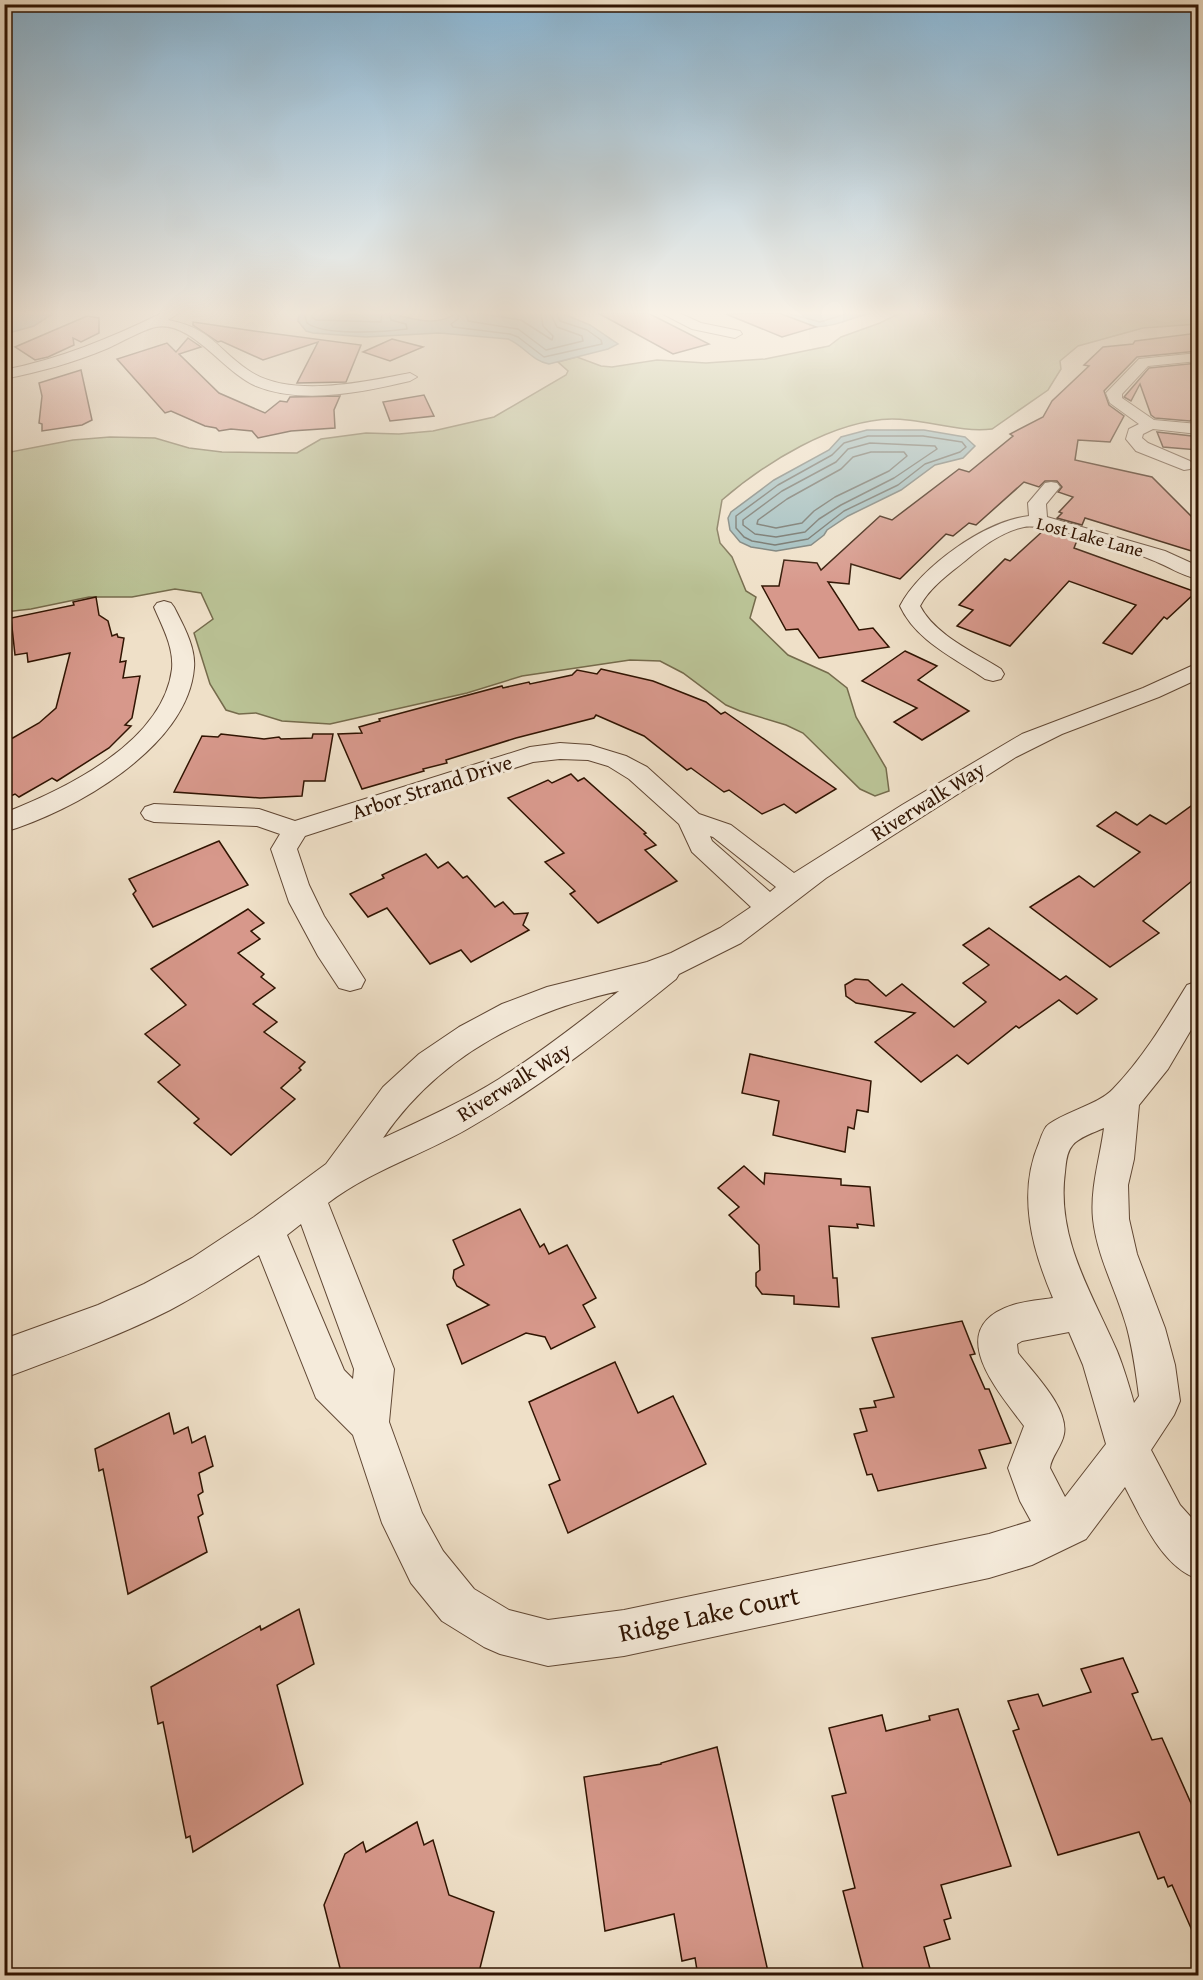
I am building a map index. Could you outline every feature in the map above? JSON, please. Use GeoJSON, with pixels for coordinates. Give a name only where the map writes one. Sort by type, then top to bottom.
{"type":"FeatureCollection","features":[{"type":"Feature","properties":{"kind":"street"},"geometry":{"type":"LineString","coordinates":[[1123,405],[1150,424],[1198,429]]}},
{"type":"Feature","properties":{"kind":"street"},"geometry":{"type":"LineString","coordinates":[[1150,424],[1135,432],[1134,439],[1142,447],[1184,465]]}},
{"type":"Feature","properties":{"kind":"street"},"geometry":{"type":"LineString","coordinates":[[1038,521],[1036,503],[1051,487]]}},
{"type":"Feature","properties":{"kind":"street","name":"Lost Lake Lane"},"geometry":{"type":"LineString","coordinates":[[993,674],[925,627],[912,613],[911,602],[977,543],[1009,526],[1038,521],[1158,555],[1198,562]]}},
{"type":"Feature","properties":{"kind":"street","name":"Lost Lake Lane"},"geometry":{"type":"LineString","coordinates":[[1158,555],[1198,573]]}},
{"type":"Feature","properties":{"kind":"street"},"geometry":{"type":"LineString","coordinates":[[4,823],[58,800],[108,771],[150,735],[164,718],[177,693],[183,670],[179,644],[164,607]]}},
{"type":"Feature","properties":{"kind":"street","name":"Riverwalk Way"},"geometry":{"type":"LineString","coordinates":[[4,1359],[105,1321],[156,1297],[205,1270],[267,1229],[338,1175],[394,1098],[424,1069],[456,1044],[490,1023],[559,994],[675,964],[720,942],[770,908],[794,887],[1009,751],[1053,729],[1192,680]]}},
{"type":"Feature","properties":{"kind":"street","name":"Arbor Strand Drive"},"geometry":{"type":"LineString","coordinates":[[295,830],[530,755],[560,750],[590,753],[617,761],[638,773],[690,820],[722,831],[794,887]]}},
{"type":"Feature","properties":{"kind":"street"},"geometry":{"type":"LineString","coordinates":[[154,813],[259,818],[295,830],[284,849],[293,882],[305,911],[350,980]]}},
{"type":"Feature","properties":{"kind":"street","name":"Arbor Strand Drive"},"geometry":{"type":"LineString","coordinates":[[690,820],[701,846],[770,908]]}},
{"type":"Feature","properties":{"kind":"street","name":"Riverwalk Way"},"geometry":{"type":"LineString","coordinates":[[338,1175],[451,1122],[509,1089],[567,1049],[675,964]]}},
{"type":"Feature","properties":{"kind":"street"},"geometry":{"type":"LineString","coordinates":[[1198,993],[1157,1060],[1123,1101],[1059,1135],[1050,1157],[1046,1192],[1051,1242],[1064,1279],[1102,1362],[1128,1449],[1165,1520],[1198,1557]]}},
{"type":"Feature","properties":{"kind":"street","name":"Ridge Lake Court"},"geometry":{"type":"LineString","coordinates":[[309,1199],[374,1369],[369,1422],[404,1523],[433,1575],[458,1605],[500,1631],[548,1643],[624,1633],[989,1556],[1032,1543],[1071,1524],[1128,1449],[1160,1401],[1155,1365],[1146,1328],[1119,1254],[1111,1218],[1111,1185],[1117,1159],[1123,1101]]}},
{"type":"Feature","properties":{"kind":"street","name":"Ridge Lake Court"},"geometry":{"type":"LineString","coordinates":[[267,1229],[330,1384],[369,1422]]}},
{"type":"Feature","properties":{"kind":"street"},"geometry":{"type":"LineString","coordinates":[[1061,1528],[1035,1487],[1030,1473],[1030,1462],[1044,1438],[1046,1427],[1043,1418],[1000,1361],[997,1339],[1001,1332],[1014,1323],[1079,1312]]}},
{"type":"Feature","properties":{"kind":"green space"},"geometry":{"type":"Polygon","coordinates":[[[514,405],[1026,405],[992,429],[955,428],[892,419],[870,421],[847,427],[824,435],[779,458],[722,500],[717,529],[720,543],[732,557],[746,591],[756,597],[750,618],[788,655],[828,673],[847,688],[856,717],[886,768],[889,791],[875,796],[860,789],[803,733],[726,705],[683,673],[660,661],[630,660],[522,676],[467,693],[330,724],[282,721],[256,713],[239,714],[226,710],[210,684],[194,633],[213,619],[201,593],[175,589],[132,597],[89,597],[5,612],[5,453],[73,440],[110,437],[155,438],[189,448],[222,452],[297,453],[321,439],[366,433],[399,434],[433,431],[494,417],[514,405]]]}},
{"type":"Feature","properties":{"kind":"water"},"geometry":{"type":"Polygon","coordinates":[[[867,430],[924,430],[965,437],[975,446],[963,458],[935,465],[901,490],[848,516],[827,530],[811,545],[776,551],[751,547],[740,542],[730,530],[728,518],[731,512],[774,480],[829,450],[841,437],[867,430]]]}},
{"type":"Feature","properties":{"kind":"building"},"geometry":{"type":"Polygon","coordinates":[[[41,405],[89,405],[92,420],[82,425],[42,431],[42,424],[39,423],[41,405]]]}},
{"type":"Feature","properties":{"kind":"building"},"geometry":{"type":"Polygon","coordinates":[[[158,405],[248,405],[265,413],[274,405],[336,405],[335,428],[291,431],[258,438],[252,431],[231,429],[219,431],[171,411],[165,413],[158,405]]]}},
{"type":"Feature","properties":{"kind":"building"},"geometry":{"type":"Polygon","coordinates":[[[384,405],[429,405],[434,416],[390,421],[384,405]]]}},
{"type":"Feature","properties":{"kind":"building"},"geometry":{"type":"Polygon","coordinates":[[[1050,405],[1110,405],[1124,416],[1110,442],[1078,440],[1075,460],[1152,477],[1198,523],[1198,553],[1085,518],[1082,525],[1057,518],[1062,513],[1059,512],[1073,497],[1058,492],[1062,487],[1057,481],[1045,481],[1039,487],[1024,482],[976,525],[969,523],[953,536],[946,534],[900,579],[851,564],[849,584],[828,582],[859,630],[873,628],[889,647],[819,658],[798,629],[786,630],[762,586],[779,586],[784,560],[817,563],[821,570],[880,516],[892,520],[959,469],[969,472],[1013,436],[1010,434],[1043,417],[1050,405]]]}},
{"type":"Feature","properties":{"kind":"building"},"geometry":{"type":"Polygon","coordinates":[[[1148,405],[1198,405],[1198,413],[1190,421],[1155,418],[1151,415],[1148,405]]]}},
{"type":"Feature","properties":{"kind":"building"},"geometry":{"type":"Polygon","coordinates":[[[1157,432],[1192,436],[1198,450],[1163,447],[1157,432]]]}},
{"type":"Feature","properties":{"kind":"building"},"geometry":{"type":"Polygon","coordinates":[[[1044,530],[1078,538],[1074,548],[1196,592],[1167,619],[1164,617],[1132,654],[1103,643],[1136,605],[1069,581],[1010,646],[957,626],[973,610],[959,605],[1005,559],[1010,561],[1044,530]]]}},
{"type":"Feature","properties":{"kind":"building"},"geometry":{"type":"Polygon","coordinates":[[[96,597],[99,615],[108,621],[112,636],[117,634],[118,637],[124,638],[120,662],[126,661],[123,678],[140,676],[132,718],[125,725],[131,726],[109,748],[57,781],[52,778],[19,797],[15,794],[4,799],[4,743],[39,723],[56,708],[70,653],[28,662],[27,653],[15,655],[11,618],[74,605],[73,602],[96,597]]]}},
{"type":"Feature","properties":{"kind":"building"},"geometry":{"type":"Polygon","coordinates":[[[905,651],[937,666],[918,680],[969,711],[922,740],[894,722],[917,708],[862,681],[905,651]]]}},
{"type":"Feature","properties":{"kind":"building"},"geometry":{"type":"Polygon","coordinates":[[[601,669],[653,681],[706,702],[721,714],[725,712],[836,789],[796,813],[784,804],[762,814],[729,790],[724,792],[691,768],[687,770],[644,736],[596,715],[594,718],[516,738],[446,760],[447,763],[423,769],[424,771],[362,789],[338,734],[362,733],[359,727],[380,721],[379,719],[502,686],[503,688],[529,682],[530,684],[572,675],[577,670],[597,674],[601,669]]]}},
{"type":"Feature","properties":{"kind":"building"},"geometry":{"type":"Polygon","coordinates":[[[221,734],[264,739],[279,737],[281,739],[312,738],[313,734],[333,734],[325,781],[304,781],[302,796],[260,798],[174,792],[202,736],[218,737],[221,734]]]}},
{"type":"Feature","properties":{"kind":"building"},"geometry":{"type":"Polygon","coordinates":[[[571,774],[578,781],[584,778],[646,833],[644,834],[656,845],[645,850],[677,881],[598,923],[570,894],[575,891],[545,862],[564,853],[508,798],[548,780],[552,783],[571,774]]]}},
{"type":"Feature","properties":{"kind":"building"},"geometry":{"type":"Polygon","coordinates":[[[1198,801],[1198,876],[1143,921],[1159,933],[1110,967],[1030,907],[1079,876],[1094,887],[1140,852],[1097,826],[1116,812],[1137,825],[1150,815],[1166,824],[1198,801]]]}},
{"type":"Feature","properties":{"kind":"building"},"geometry":{"type":"Polygon","coordinates":[[[219,841],[248,885],[153,927],[133,894],[136,891],[129,879],[219,841]]]}},
{"type":"Feature","properties":{"kind":"building"},"geometry":{"type":"Polygon","coordinates":[[[426,854],[438,868],[448,862],[463,878],[467,876],[495,907],[503,902],[514,914],[528,913],[523,925],[529,930],[471,962],[461,950],[430,964],[387,908],[368,917],[350,894],[384,878],[382,875],[426,854]]]}},
{"type":"Feature","properties":{"kind":"building"},"geometry":{"type":"Polygon","coordinates":[[[248,909],[264,923],[251,931],[260,939],[238,953],[264,974],[261,977],[275,988],[253,1004],[277,1022],[264,1032],[305,1062],[299,1068],[301,1070],[281,1088],[295,1099],[231,1155],[194,1123],[199,1119],[158,1082],[180,1065],[145,1034],[186,1005],[151,969],[248,909]]]}},
{"type":"Feature","properties":{"kind":"building"},"geometry":{"type":"Polygon","coordinates":[[[989,928],[1060,980],[1066,976],[1097,999],[1077,1014],[1059,1000],[1019,1028],[1016,1026],[968,1064],[957,1055],[921,1082],[875,1042],[915,1013],[856,1003],[846,996],[845,985],[855,979],[868,980],[886,996],[902,984],[954,1027],[986,1002],[963,983],[989,965],[963,945],[989,928]]]}},
{"type":"Feature","properties":{"kind":"building"},"geometry":{"type":"Polygon","coordinates":[[[750,1054],[871,1081],[868,1112],[857,1110],[854,1129],[848,1127],[845,1152],[773,1135],[779,1101],[742,1093],[750,1054]]]}},
{"type":"Feature","properties":{"kind":"building"},"geometry":{"type":"Polygon","coordinates":[[[744,1166],[764,1184],[765,1173],[841,1179],[841,1185],[870,1187],[874,1226],[857,1224],[858,1228],[829,1226],[833,1278],[837,1278],[839,1307],[794,1304],[794,1296],[762,1294],[756,1286],[756,1273],[760,1270],[759,1245],[729,1215],[739,1207],[718,1188],[744,1166]]]}},
{"type":"Feature","properties":{"kind":"building"},"geometry":{"type":"Polygon","coordinates":[[[520,1209],[540,1247],[544,1244],[549,1254],[567,1245],[596,1298],[583,1305],[595,1327],[551,1349],[545,1337],[526,1333],[462,1364],[447,1325],[489,1305],[457,1286],[453,1278],[454,1270],[464,1265],[453,1240],[520,1209]]]}},
{"type":"Feature","properties":{"kind":"building"},"geometry":{"type":"Polygon","coordinates":[[[962,1321],[975,1354],[970,1355],[985,1389],[989,1389],[1011,1443],[979,1450],[986,1468],[878,1491],[872,1474],[867,1475],[854,1434],[867,1431],[860,1409],[876,1407],[874,1401],[894,1397],[872,1338],[962,1321]]]}},
{"type":"Feature","properties":{"kind":"building"},"geometry":{"type":"Polygon","coordinates":[[[615,1362],[638,1413],[673,1396],[706,1464],[568,1533],[549,1485],[560,1480],[529,1402],[615,1362]]]}},
{"type":"Feature","properties":{"kind":"building"},"geometry":{"type":"Polygon","coordinates":[[[169,1413],[174,1434],[188,1427],[192,1443],[205,1436],[213,1466],[199,1473],[203,1492],[198,1495],[203,1514],[198,1517],[207,1552],[128,1594],[103,1469],[99,1471],[95,1449],[169,1413]]]}},
{"type":"Feature","properties":{"kind":"building"},"geometry":{"type":"Polygon","coordinates":[[[299,1609],[314,1664],[277,1685],[303,1784],[193,1852],[190,1836],[186,1838],[163,1722],[158,1724],[151,1687],[260,1626],[261,1630],[299,1609]]]}},
{"type":"Feature","properties":{"kind":"building"},"geometry":{"type":"Polygon","coordinates":[[[1123,1658],[1138,1692],[1132,1694],[1152,1740],[1162,1738],[1198,1819],[1198,1944],[1172,1885],[1168,1887],[1164,1877],[1158,1879],[1139,1832],[1058,1855],[1013,1731],[1019,1729],[1008,1701],[1038,1694],[1043,1706],[1091,1692],[1081,1669],[1123,1658]]]}},
{"type":"Feature","properties":{"kind":"building"},"geometry":{"type":"Polygon","coordinates":[[[958,1709],[1011,1866],[941,1885],[951,1918],[944,1920],[950,1939],[924,1947],[932,1976],[865,1976],[843,1891],[855,1888],[832,1796],[846,1793],[829,1728],[882,1715],[886,1731],[930,1720],[929,1716],[958,1709]]]}},
{"type":"Feature","properties":{"kind":"building"},"geometry":{"type":"Polygon","coordinates":[[[717,1747],[769,1976],[698,1976],[695,1958],[682,1961],[674,1914],[605,1931],[584,1777],[661,1764],[717,1747]]]}},
{"type":"Feature","properties":{"kind":"building"},"geometry":{"type":"Polygon","coordinates":[[[417,1822],[424,1845],[433,1840],[449,1895],[494,1912],[478,1976],[342,1976],[324,1905],[345,1854],[363,1842],[366,1852],[417,1822]]]}}]}
